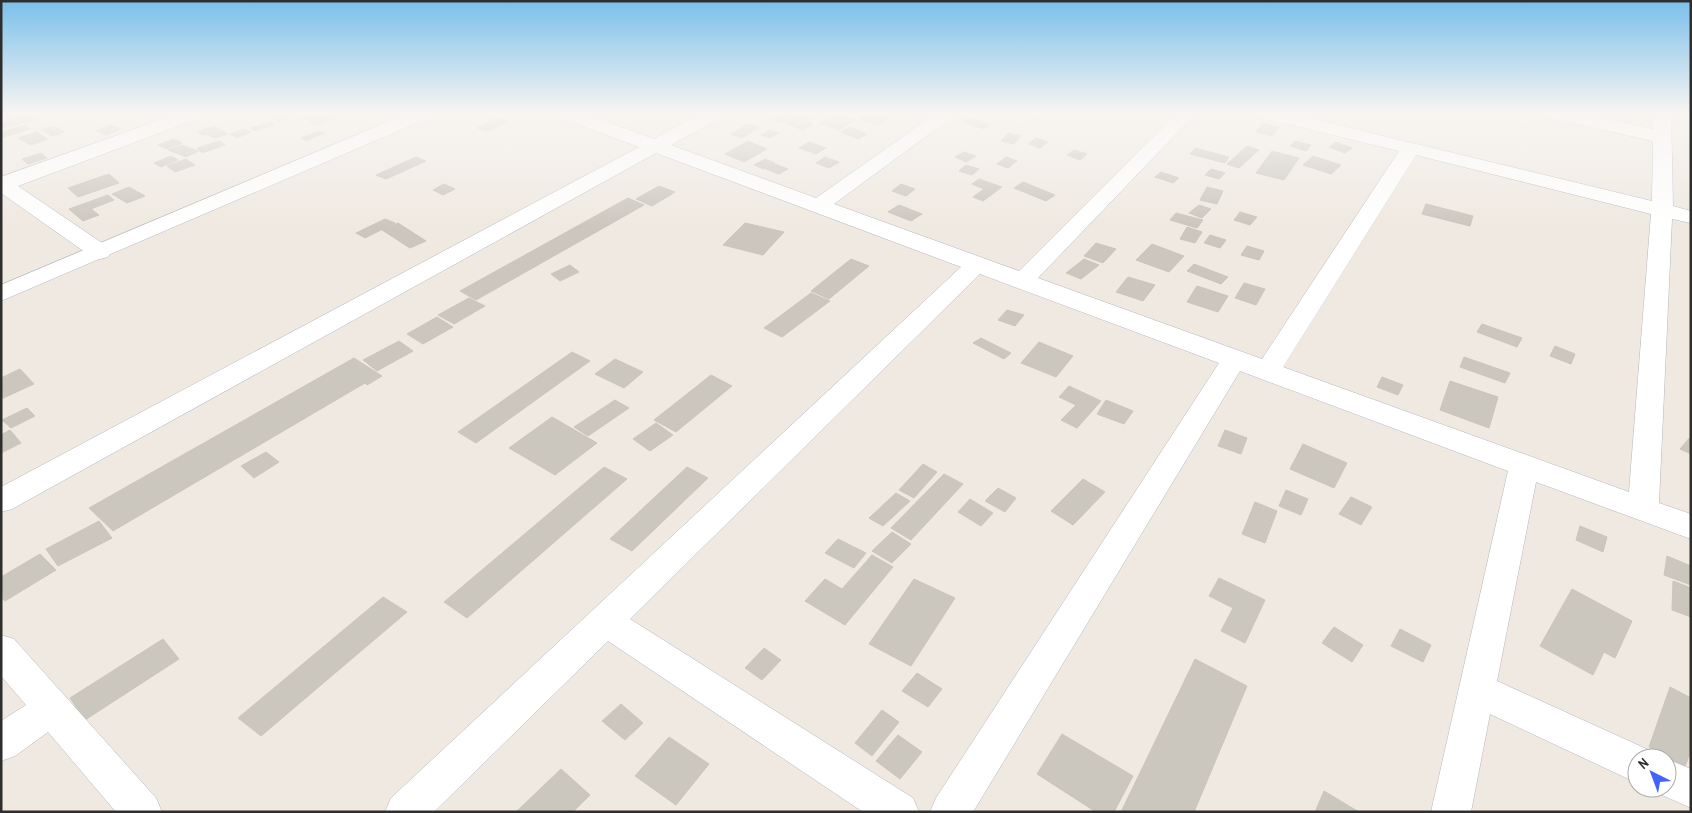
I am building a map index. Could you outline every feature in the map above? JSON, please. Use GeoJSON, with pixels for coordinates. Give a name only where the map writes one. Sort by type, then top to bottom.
{"type":"FeatureCollection","features":[{"type":"Feature","properties":{"kind":"street"},"geometry":{"type":"LineString","coordinates":[[2,184],[95,150]]}},
{"type":"Feature","properties":{"kind":"street"},"geometry":{"type":"LineString","coordinates":[[1,294],[338,150]]}},
{"type":"Feature","properties":{"kind":"street"},"geometry":{"type":"LineString","coordinates":[[1,501],[648,150]]}},
{"type":"Feature","properties":{"kind":"street"},"geometry":{"type":"LineString","coordinates":[[666,150],[1691,527]]}},
{"type":"Feature","properties":{"kind":"street"},"geometry":{"type":"LineString","coordinates":[[818,206],[897,150]]}},
{"type":"Feature","properties":{"kind":"street"},"geometry":{"type":"LineString","coordinates":[[1022,281],[1151,150]]}},
{"type":"Feature","properties":{"kind":"street"},"geometry":{"type":"LineString","coordinates":[[1267,371],[1409,150]]}},
{"type":"Feature","properties":{"kind":"street"},"geometry":{"type":"LineString","coordinates":[[1418,150],[1691,217]]}},
{"type":"Feature","properties":{"kind":"street"},"geometry":{"type":"LineString","coordinates":[[1643,509],[1662,210],[1662,150]]}},
{"type":"Feature","properties":{"kind":"street"},"geometry":{"type":"LineString","coordinates":[[2,184],[100,252]]}},
{"type":"Feature","properties":{"kind":"street"},"geometry":{"type":"LineString","coordinates":[[406,812],[976,264]]}},
{"type":"Feature","properties":{"kind":"street"},"geometry":{"type":"LineString","coordinates":[[950,812],[1235,359]]}},
{"type":"Feature","properties":{"kind":"street"},"geometry":{"type":"LineString","coordinates":[[1451,812],[1524,466]]}},
{"type":"Feature","properties":{"kind":"street"},"geometry":{"type":"LineString","coordinates":[[604,621],[899,812]]}},
{"type":"Feature","properties":{"kind":"street"},"geometry":{"type":"LineString","coordinates":[[1,650],[142,812]]}},
{"type":"Feature","properties":{"kind":"street"},"geometry":{"type":"LineString","coordinates":[[1477,690],[1627,759]]}},
{"type":"Feature","properties":{"kind":"street"},"geometry":{"type":"LineString","coordinates":[[1,743],[52,708]]}},
{"type":"Feature","properties":{"kind":"street"},"geometry":{"type":"LineString","coordinates":[[1677,783],[1691,789]]}},
{"type":"Feature","properties":{"kind":"building"},"geometry":{"type":"Polygon","coordinates":[[[168,150],[196,150],[199,151],[186,157],[168,150]]]}},
{"type":"Feature","properties":{"kind":"building"},"geometry":{"type":"Polygon","coordinates":[[[199,150],[211,150],[202,153],[199,150]]]}},
{"type":"Feature","properties":{"kind":"building"},"geometry":{"type":"Polygon","coordinates":[[[732,150],[765,150],[744,162],[725,154],[732,150]]]}},
{"type":"Feature","properties":{"kind":"building"},"geometry":{"type":"Polygon","coordinates":[[[804,150],[823,150],[816,154],[804,150]]]}},
{"type":"Feature","properties":{"kind":"building"},"geometry":{"type":"Polygon","coordinates":[[[1074,150],[1087,154],[1080,160],[1067,155],[1074,150]]]}},
{"type":"Feature","properties":{"kind":"building"},"geometry":{"type":"Polygon","coordinates":[[[1193,150],[1202,150],[1229,157],[1225,163],[1190,154],[1193,150]]]}},
{"type":"Feature","properties":{"kind":"building"},"geometry":{"type":"Polygon","coordinates":[[[1243,150],[1259,150],[1239,168],[1227,164],[1243,150]]]}},
{"type":"Feature","properties":{"kind":"building"},"geometry":{"type":"Polygon","coordinates":[[[1337,150],[1349,150],[1345,153],[1337,150]]]}},
{"type":"Feature","properties":{"kind":"building"},"geometry":{"type":"Polygon","coordinates":[[[1272,151],[1299,158],[1284,180],[1256,173],[1272,151]]]}},
{"type":"Feature","properties":{"kind":"building"},"geometry":{"type":"Polygon","coordinates":[[[964,152],[976,156],[966,162],[955,157],[964,152]]]}},
{"type":"Feature","properties":{"kind":"building"},"geometry":{"type":"Polygon","coordinates":[[[41,153],[47,158],[28,164],[22,159],[41,153]]]}},
{"type":"Feature","properties":{"kind":"building"},"geometry":{"type":"Polygon","coordinates":[[[171,156],[178,160],[161,167],[154,163],[171,156]]]}},
{"type":"Feature","properties":{"kind":"building"},"geometry":{"type":"Polygon","coordinates":[[[1313,156],[1341,165],[1331,174],[1303,165],[1313,156]]]}},
{"type":"Feature","properties":{"kind":"building"},"geometry":{"type":"Polygon","coordinates":[[[416,157],[426,161],[386,179],[376,175],[416,157]]]}},
{"type":"Feature","properties":{"kind":"building"},"geometry":{"type":"Polygon","coordinates":[[[825,157],[839,162],[829,168],[816,163],[825,157]]]}},
{"type":"Feature","properties":{"kind":"building"},"geometry":{"type":"Polygon","coordinates":[[[1006,157],[1017,161],[1008,168],[997,164],[1006,157]]]}},
{"type":"Feature","properties":{"kind":"building"},"geometry":{"type":"Polygon","coordinates":[[[186,159],[195,165],[175,172],[167,166],[186,159]]]}},
{"type":"Feature","properties":{"kind":"building"},"geometry":{"type":"Polygon","coordinates":[[[765,159],[775,163],[764,169],[754,165],[765,159]]]}},
{"type":"Feature","properties":{"kind":"building"},"geometry":{"type":"Polygon","coordinates":[[[775,164],[788,169],[779,174],[766,169],[775,164]]]}},
{"type":"Feature","properties":{"kind":"building"},"geometry":{"type":"Polygon","coordinates":[[[966,165],[979,169],[972,175],[959,171],[966,165]]]}},
{"type":"Feature","properties":{"kind":"building"},"geometry":{"type":"Polygon","coordinates":[[[1211,169],[1225,173],[1219,179],[1205,175],[1211,169]]]}},
{"type":"Feature","properties":{"kind":"building"},"geometry":{"type":"Polygon","coordinates":[[[1161,172],[1179,178],[1173,183],[1155,177],[1161,172]]]}},
{"type":"Feature","properties":{"kind":"building"},"geometry":{"type":"Polygon","coordinates":[[[109,174],[119,183],[78,197],[68,188],[109,174]]]}},
{"type":"Feature","properties":{"kind":"building"},"geometry":{"type":"Polygon","coordinates":[[[979,179],[1002,187],[983,201],[973,197],[984,189],[972,184],[979,179]]]}},
{"type":"Feature","properties":{"kind":"building"},"geometry":{"type":"Polygon","coordinates":[[[1023,182],[1055,195],[1046,201],[1014,188],[1023,182]]]}},
{"type":"Feature","properties":{"kind":"building"},"geometry":{"type":"Polygon","coordinates":[[[444,184],[455,189],[443,195],[433,190],[444,184]]]}},
{"type":"Feature","properties":{"kind":"building"},"geometry":{"type":"Polygon","coordinates":[[[901,184],[915,189],[906,196],[892,191],[901,184]]]}},
{"type":"Feature","properties":{"kind":"building"},"geometry":{"type":"Polygon","coordinates":[[[659,186],[675,192],[652,206],[636,199],[659,186]]]}},
{"type":"Feature","properties":{"kind":"building"},"geometry":{"type":"Polygon","coordinates":[[[129,187],[145,196],[127,203],[112,194],[129,187]]]}},
{"type":"Feature","properties":{"kind":"building"},"geometry":{"type":"Polygon","coordinates":[[[1207,187],[1223,191],[1217,204],[1200,200],[1207,187]]]}},
{"type":"Feature","properties":{"kind":"building"},"geometry":{"type":"Polygon","coordinates":[[[108,195],[114,200],[91,209],[99,215],[83,221],[69,209],[108,195]]]}},
{"type":"Feature","properties":{"kind":"building"},"geometry":{"type":"Polygon","coordinates":[[[628,198],[644,205],[476,300],[460,291],[628,198]]]}},
{"type":"Feature","properties":{"kind":"building"},"geometry":{"type":"Polygon","coordinates":[[[1426,204],[1473,216],[1470,226],[1422,214],[1426,204]]]}},
{"type":"Feature","properties":{"kind":"building"},"geometry":{"type":"Polygon","coordinates":[[[899,205],[922,214],[911,221],[888,212],[899,205]]]}},
{"type":"Feature","properties":{"kind":"building"},"geometry":{"type":"Polygon","coordinates":[[[1199,205],[1211,209],[1202,218],[1189,213],[1199,205]]]}},
{"type":"Feature","properties":{"kind":"building"},"geometry":{"type":"Polygon","coordinates":[[[1240,212],[1257,217],[1250,225],[1234,220],[1240,212]]]}},
{"type":"Feature","properties":{"kind":"building"},"geometry":{"type":"Polygon","coordinates":[[[1176,213],[1203,220],[1197,228],[1170,220],[1176,213]]]}},
{"type":"Feature","properties":{"kind":"building"},"geometry":{"type":"Polygon","coordinates":[[[385,219],[395,223],[365,238],[356,233],[385,219]]]}},
{"type":"Feature","properties":{"kind":"building"},"geometry":{"type":"Polygon","coordinates":[[[398,223],[426,241],[410,248],[382,230],[398,223]]]}},
{"type":"Feature","properties":{"kind":"building"},"geometry":{"type":"Polygon","coordinates":[[[745,223],[784,232],[763,255],[723,245],[745,223]]]}},
{"type":"Feature","properties":{"kind":"building"},"geometry":{"type":"Polygon","coordinates":[[[1187,227],[1202,232],[1195,243],[1180,239],[1187,227]]]}},
{"type":"Feature","properties":{"kind":"building"},"geometry":{"type":"Polygon","coordinates":[[[1210,235],[1226,240],[1220,248],[1204,243],[1210,235]]]}},
{"type":"Feature","properties":{"kind":"building"},"geometry":{"type":"Polygon","coordinates":[[[1096,243],[1116,249],[1103,263],[1084,256],[1096,243]]]}},
{"type":"Feature","properties":{"kind":"building"},"geometry":{"type":"Polygon","coordinates":[[[1152,244],[1184,256],[1169,272],[1136,260],[1152,244]]]}},
{"type":"Feature","properties":{"kind":"building"},"geometry":{"type":"Polygon","coordinates":[[[1247,246],[1264,251],[1259,260],[1241,255],[1247,246]]]}},
{"type":"Feature","properties":{"kind":"building"},"geometry":{"type":"Polygon","coordinates":[[[851,259],[869,266],[829,299],[811,291],[851,259]]]}},
{"type":"Feature","properties":{"kind":"building"},"geometry":{"type":"Polygon","coordinates":[[[1084,259],[1099,265],[1081,279],[1066,273],[1084,259]]]}},
{"type":"Feature","properties":{"kind":"building"},"geometry":{"type":"Polygon","coordinates":[[[1194,264],[1228,277],[1221,284],[1187,271],[1194,264]]]}},
{"type":"Feature","properties":{"kind":"building"},"geometry":{"type":"Polygon","coordinates":[[[570,265],[579,272],[560,281],[551,274],[570,265]]]}},
{"type":"Feature","properties":{"kind":"building"},"geometry":{"type":"Polygon","coordinates":[[[1128,277],[1155,285],[1143,301],[1116,292],[1128,277]]]}},
{"type":"Feature","properties":{"kind":"building"},"geometry":{"type":"Polygon","coordinates":[[[1244,283],[1265,289],[1256,305],[1235,298],[1244,283]]]}},
{"type":"Feature","properties":{"kind":"building"},"geometry":{"type":"Polygon","coordinates":[[[1197,286],[1228,296],[1218,312],[1187,302],[1197,286]]]}},
{"type":"Feature","properties":{"kind":"building"},"geometry":{"type":"Polygon","coordinates":[[[811,293],[830,301],[782,337],[764,328],[811,293]]]}},
{"type":"Feature","properties":{"kind":"building"},"geometry":{"type":"Polygon","coordinates":[[[469,298],[485,306],[454,324],[438,315],[469,298]]]}},
{"type":"Feature","properties":{"kind":"building"},"geometry":{"type":"Polygon","coordinates":[[[1007,310],[1024,315],[1015,326],[998,320],[1007,310]]]}},
{"type":"Feature","properties":{"kind":"building"},"geometry":{"type":"Polygon","coordinates":[[[437,317],[453,327],[423,344],[407,334],[437,317]]]}},
{"type":"Feature","properties":{"kind":"building"},"geometry":{"type":"Polygon","coordinates":[[[1482,324],[1522,338],[1517,347],[1477,332],[1482,324]]]}},
{"type":"Feature","properties":{"kind":"building"},"geometry":{"type":"Polygon","coordinates":[[[981,338],[1011,353],[1004,359],[973,343],[981,338]]]}},
{"type":"Feature","properties":{"kind":"building"},"geometry":{"type":"Polygon","coordinates":[[[399,341],[413,351],[377,371],[363,360],[399,341]]]}},
{"type":"Feature","properties":{"kind":"building"},"geometry":{"type":"Polygon","coordinates":[[[1039,342],[1073,356],[1056,377],[1021,363],[1039,342]]]}},
{"type":"Feature","properties":{"kind":"building"},"geometry":{"type":"Polygon","coordinates":[[[1555,346],[1575,354],[1571,364],[1550,356],[1555,346]]]}},
{"type":"Feature","properties":{"kind":"building"},"geometry":{"type":"Polygon","coordinates":[[[572,352],[590,361],[476,443],[458,432],[572,352]]]}},
{"type":"Feature","properties":{"kind":"building"},"geometry":{"type":"Polygon","coordinates":[[[1464,357],[1510,373],[1505,383],[1460,367],[1464,357]]]}},
{"type":"Feature","properties":{"kind":"building"},"geometry":{"type":"Polygon","coordinates":[[[354,358],[382,376],[367,385],[365,383],[113,531],[89,508],[354,358]]]}},
{"type":"Feature","properties":{"kind":"building"},"geometry":{"type":"Polygon","coordinates":[[[615,359],[643,372],[624,388],[595,374],[615,359]]]}},
{"type":"Feature","properties":{"kind":"building"},"geometry":{"type":"Polygon","coordinates":[[[20,369],[34,384],[1,399],[1,378],[20,369]]]}},
{"type":"Feature","properties":{"kind":"building"},"geometry":{"type":"Polygon","coordinates":[[[711,375],[732,386],[676,432],[654,420],[711,375]]]}},
{"type":"Feature","properties":{"kind":"building"},"geometry":{"type":"Polygon","coordinates":[[[1382,377],[1403,385],[1398,395],[1377,387],[1382,377]]]}},
{"type":"Feature","properties":{"kind":"building"},"geometry":{"type":"Polygon","coordinates":[[[1450,381],[1498,397],[1489,428],[1440,410],[1450,381]]]}},
{"type":"Feature","properties":{"kind":"building"},"geometry":{"type":"Polygon","coordinates":[[[1069,386],[1101,401],[1077,428],[1061,420],[1076,405],[1059,397],[1069,386]]]}},
{"type":"Feature","properties":{"kind":"building"},"geometry":{"type":"Polygon","coordinates":[[[615,400],[629,408],[588,436],[574,427],[615,400]]]}},
{"type":"Feature","properties":{"kind":"building"},"geometry":{"type":"Polygon","coordinates":[[[1106,400],[1133,411],[1124,424],[1097,414],[1106,400]]]}},
{"type":"Feature","properties":{"kind":"building"},"geometry":{"type":"Polygon","coordinates":[[[27,408],[35,416],[11,428],[2,420],[27,408]]]}},
{"type":"Feature","properties":{"kind":"building"},"geometry":{"type":"Polygon","coordinates":[[[552,417],[597,443],[555,475],[509,448],[552,417]]]}},
{"type":"Feature","properties":{"kind":"building"},"geometry":{"type":"Polygon","coordinates":[[[656,423],[673,435],[650,451],[633,439],[656,423]]]}},
{"type":"Feature","properties":{"kind":"building"},"geometry":{"type":"Polygon","coordinates":[[[10,430],[21,443],[1,453],[1,435],[10,430]]]}},
{"type":"Feature","properties":{"kind":"building"},"geometry":{"type":"Polygon","coordinates":[[[1225,430],[1247,438],[1241,454],[1218,446],[1225,430]]]}},
{"type":"Feature","properties":{"kind":"building"},"geometry":{"type":"Polygon","coordinates":[[[1691,436],[1691,454],[1680,449],[1691,436]]]}},
{"type":"Feature","properties":{"kind":"building"},"geometry":{"type":"Polygon","coordinates":[[[1303,444],[1347,463],[1334,488],[1290,469],[1303,444]]]}},
{"type":"Feature","properties":{"kind":"building"},"geometry":{"type":"Polygon","coordinates":[[[266,452],[279,462],[254,478],[241,466],[266,452]]]}},
{"type":"Feature","properties":{"kind":"building"},"geometry":{"type":"Polygon","coordinates":[[[923,464],[937,472],[914,498],[899,490],[923,464]]]}},
{"type":"Feature","properties":{"kind":"building"},"geometry":{"type":"Polygon","coordinates":[[[604,467],[627,479],[467,618],[444,602],[604,467]]]}},
{"type":"Feature","properties":{"kind":"building"},"geometry":{"type":"Polygon","coordinates":[[[687,467],[708,478],[632,551],[610,539],[687,467]]]}},
{"type":"Feature","properties":{"kind":"building"},"geometry":{"type":"Polygon","coordinates":[[[944,474],[963,484],[911,540],[891,528],[944,474]]]}},
{"type":"Feature","properties":{"kind":"building"},"geometry":{"type":"Polygon","coordinates":[[[1083,479],[1105,492],[1073,525],[1051,511],[1083,479]]]}},
{"type":"Feature","properties":{"kind":"building"},"geometry":{"type":"Polygon","coordinates":[[[998,488],[1016,498],[1005,512],[985,501],[998,488]]]}},
{"type":"Feature","properties":{"kind":"building"},"geometry":{"type":"Polygon","coordinates":[[[1286,490],[1308,499],[1301,515],[1279,506],[1286,490]]]}},
{"type":"Feature","properties":{"kind":"building"},"geometry":{"type":"Polygon","coordinates":[[[896,493],[910,501],[883,526],[869,518],[896,493]]]}},
{"type":"Feature","properties":{"kind":"building"},"geometry":{"type":"Polygon","coordinates":[[[1351,497],[1372,507],[1361,525],[1339,514],[1351,497]]]}},
{"type":"Feature","properties":{"kind":"building"},"geometry":{"type":"Polygon","coordinates":[[[970,499],[993,513],[981,526],[958,512],[970,499]]]}},
{"type":"Feature","properties":{"kind":"building"},"geometry":{"type":"Polygon","coordinates":[[[1255,502],[1277,511],[1265,543],[1242,534],[1255,502]]]}},
{"type":"Feature","properties":{"kind":"building"},"geometry":{"type":"Polygon","coordinates":[[[99,521],[112,538],[58,566],[46,549],[99,521]]]}},
{"type":"Feature","properties":{"kind":"building"},"geometry":{"type":"Polygon","coordinates":[[[1580,526],[1607,537],[1603,552],[1576,540],[1580,526]]]}},
{"type":"Feature","properties":{"kind":"building"},"geometry":{"type":"Polygon","coordinates":[[[892,532],[911,544],[892,563],[872,551],[892,532]]]}},
{"type":"Feature","properties":{"kind":"building"},"geometry":{"type":"Polygon","coordinates":[[[838,539],[866,553],[854,568],[825,553],[838,539]]]}},
{"type":"Feature","properties":{"kind":"building"},"geometry":{"type":"Polygon","coordinates":[[[40,554],[56,570],[5,601],[1,597],[1,577],[40,554]]]}},
{"type":"Feature","properties":{"kind":"building"},"geometry":{"type":"Polygon","coordinates":[[[872,555],[893,567],[845,625],[805,601],[825,579],[842,589],[872,555]]]}},
{"type":"Feature","properties":{"kind":"building"},"geometry":{"type":"Polygon","coordinates":[[[1667,556],[1691,566],[1691,585],[1664,575],[1667,556]]]}},
{"type":"Feature","properties":{"kind":"building"},"geometry":{"type":"Polygon","coordinates":[[[1219,578],[1265,600],[1245,643],[1221,631],[1233,608],[1209,596],[1219,578]]]}},
{"type":"Feature","properties":{"kind":"building"},"geometry":{"type":"Polygon","coordinates":[[[914,579],[955,598],[911,666],[869,644],[914,579]]]}},
{"type":"Feature","properties":{"kind":"building"},"geometry":{"type":"Polygon","coordinates":[[[1673,581],[1691,588],[1691,617],[1672,610],[1673,581]]]}},
{"type":"Feature","properties":{"kind":"building"},"geometry":{"type":"Polygon","coordinates":[[[1572,589],[1632,621],[1615,658],[1604,652],[1593,675],[1540,646],[1572,589]]]}},
{"type":"Feature","properties":{"kind":"building"},"geometry":{"type":"Polygon","coordinates":[[[383,597],[407,612],[261,736],[238,718],[383,597]]]}},
{"type":"Feature","properties":{"kind":"building"},"geometry":{"type":"Polygon","coordinates":[[[1334,627],[1363,645],[1352,662],[1322,643],[1334,627]]]}},
{"type":"Feature","properties":{"kind":"building"},"geometry":{"type":"Polygon","coordinates":[[[1400,629],[1431,645],[1423,662],[1391,646],[1400,629]]]}},
{"type":"Feature","properties":{"kind":"building"},"geometry":{"type":"Polygon","coordinates":[[[163,639],[179,659],[85,720],[70,698],[163,639]]]}},
{"type":"Feature","properties":{"kind":"building"},"geometry":{"type":"Polygon","coordinates":[[[764,648],[781,660],[762,680],[745,668],[764,648]]]}},
{"type":"Feature","properties":{"kind":"building"},"geometry":{"type":"Polygon","coordinates":[[[1195,659],[1247,686],[1194,812],[1121,812],[1195,659]]]}},
{"type":"Feature","properties":{"kind":"building"},"geometry":{"type":"Polygon","coordinates":[[[917,673],[942,689],[928,707],[902,691],[917,673]]]}},
{"type":"Feature","properties":{"kind":"building"},"geometry":{"type":"Polygon","coordinates":[[[1670,687],[1691,698],[1691,750],[1685,767],[1677,763],[1677,748],[1649,747],[1670,687]]]}},
{"type":"Feature","properties":{"kind":"building"},"geometry":{"type":"Polygon","coordinates":[[[621,704],[643,723],[625,740],[602,721],[621,704]]]}},
{"type":"Feature","properties":{"kind":"building"},"geometry":{"type":"Polygon","coordinates":[[[882,710],[899,722],[872,756],[855,743],[882,710]]]}},
{"type":"Feature","properties":{"kind":"building"},"geometry":{"type":"Polygon","coordinates":[[[1062,734],[1133,776],[1114,812],[1096,812],[1037,774],[1062,734]]]}},
{"type":"Feature","properties":{"kind":"building"},"geometry":{"type":"Polygon","coordinates":[[[898,735],[922,752],[900,779],[876,761],[898,735]]]}},
{"type":"Feature","properties":{"kind":"building"},"geometry":{"type":"Polygon","coordinates":[[[669,737],[709,764],[676,805],[635,776],[669,737]]]}},
{"type":"Feature","properties":{"kind":"building"},"geometry":{"type":"Polygon","coordinates":[[[561,769],[590,795],[573,812],[516,812],[561,769]]]}},
{"type":"Feature","properties":{"kind":"building"},"geometry":{"type":"Polygon","coordinates":[[[1324,791],[1359,812],[1315,812],[1324,791]]]}}]}
